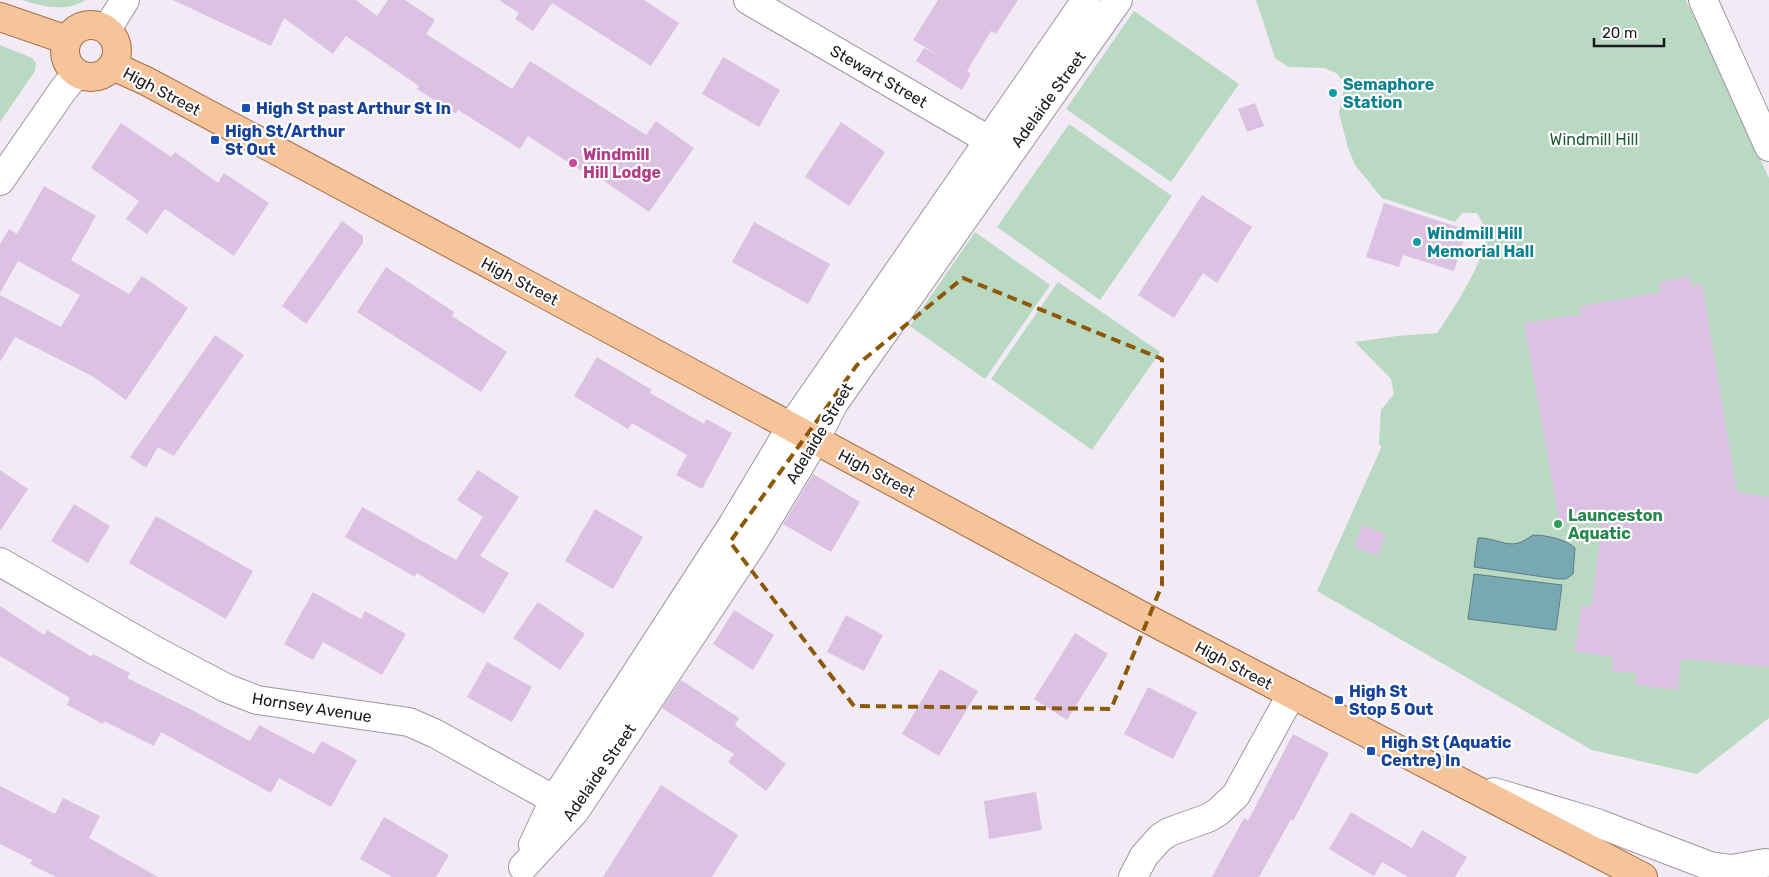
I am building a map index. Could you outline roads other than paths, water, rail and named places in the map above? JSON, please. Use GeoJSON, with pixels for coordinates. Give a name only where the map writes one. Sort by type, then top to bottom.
{"type":"FeatureCollection","features":[{"type":"Feature","properties":{"kind":"main road"},"geometry":{"type":"LineString","coordinates":[[0,17],[67,40]]}},
{"type":"Feature","properties":{"kind":"main road"},"geometry":{"type":"LineString","coordinates":[[92,24],[107,29],[116,42],[116,58],[113,66],[100,76],[92,77],[77,73],[67,62],[65,47],[67,40],[71,34],[84,25],[92,24]]}},
{"type":"Feature","properties":{"kind":"main road","name":"High Street"},"geometry":{"type":"LineString","coordinates":[[113,66],[146,81],[480,259],[1291,695],[1643,877]]}},
{"type":"Feature","properties":{"kind":"street"},"geometry":{"type":"LineString","coordinates":[[107,29],[125,0]]}},
{"type":"Feature","properties":{"kind":"street","name":"Stewart Street"},"geometry":{"type":"LineString","coordinates":[[748,0],[1000,146]]}},
{"type":"Feature","properties":{"kind":"street","name":"Adelaide Street"},"geometry":{"type":"LineString","coordinates":[[1067,50],[1086,0]]}},
{"type":"Feature","properties":{"kind":"street"},"geometry":{"type":"LineString","coordinates":[[1703,0],[1769,147]]}},
{"type":"Feature","properties":{"kind":"street","name":"Adelaide Street"},"geometry":{"type":"LineString","coordinates":[[520,872],[686,620],[733,524],[791,427],[823,398],[1067,50],[1117,1]]}},
{"type":"Feature","properties":{"kind":"street"},"geometry":{"type":"LineString","coordinates":[[0,181],[63,90],[77,73]]}},
{"type":"Feature","properties":{"kind":"street","name":"Adelaide Street"},"geometry":{"type":"LineString","coordinates":[[686,620],[755,540],[815,440],[823,398]]}},
{"type":"Feature","properties":{"kind":"street"},"geometry":{"type":"LineString","coordinates":[[733,524],[755,540]]}},
{"type":"Feature","properties":{"kind":"street","name":"Hornsey Avenue"},"geometry":{"type":"LineString","coordinates":[[0,562],[154,650],[241,694],[257,700],[409,722],[436,734],[564,806]]}},
{"type":"Feature","properties":{"kind":"street"},"geometry":{"type":"LineString","coordinates":[[1133,877],[1144,856],[1160,838],[1170,832],[1208,818],[1224,807],[1236,795],[1291,695]]}},
{"type":"Feature","properties":{"kind":"street"},"geometry":{"type":"LineString","coordinates":[[1466,784],[1598,823],[1710,866],[1732,869],[1759,866]]}},
{"type":"Feature","properties":{"kind":"water"},"geometry":{"type":"Polygon","coordinates":[[[1533,535],[1555,538],[1575,548],[1573,574],[1566,579],[1558,579],[1474,567],[1478,538],[1514,544],[1522,542],[1533,535]]]}},
{"type":"Feature","properties":{"kind":"water"},"geometry":{"type":"Polygon","coordinates":[[[1474,574],[1562,585],[1556,630],[1468,619],[1474,574]]]}},
{"type":"Feature","properties":{"kind":"place","name":"Semaphore Station"},"geometry":{"type":"Point","coordinates":[1333,93]}},
{"type":"Feature","properties":{"kind":"place","name":"High St past Arthur St In"},"geometry":{"type":"Point","coordinates":[246,108]}},
{"type":"Feature","properties":{"kind":"place","name":"High St/Arthur St Out"},"geometry":{"type":"Point","coordinates":[215,140]}},
{"type":"Feature","properties":{"kind":"place","name":"Windmill Hill Lodge"},"geometry":{"type":"Point","coordinates":[573,163]}},
{"type":"Feature","properties":{"kind":"place","name":"Windmill Hill Memorial Hall"},"geometry":{"type":"Point","coordinates":[1417,242]}},
{"type":"Feature","properties":{"kind":"place","name":"Launceston Aquatic"},"geometry":{"type":"Point","coordinates":[1558,524]}},
{"type":"Feature","properties":{"kind":"place","name":"High St Stop 5 Out"},"geometry":{"type":"Point","coordinates":[1339,700]}},
{"type":"Feature","properties":{"kind":"place","name":"High St (Aquatic Centre) In"},"geometry":{"type":"Point","coordinates":[1371,751]}},
{"type":"Feature","properties":{"kind":"park label","name":"Windmill Hill"},"geometry":{"type":"Point","coordinates":[1594,139]}}]}
